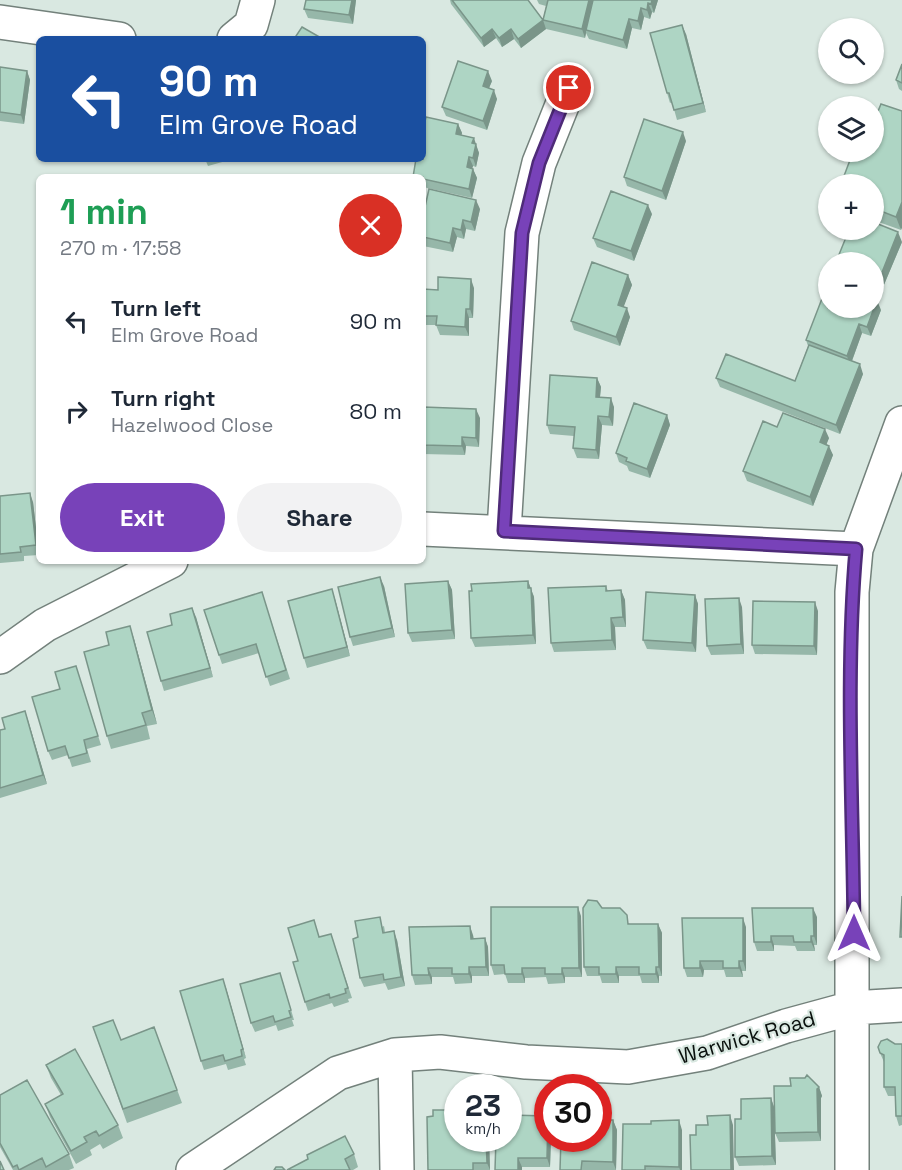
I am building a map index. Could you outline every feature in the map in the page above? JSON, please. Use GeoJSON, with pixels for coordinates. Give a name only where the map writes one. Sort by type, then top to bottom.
{"type":"FeatureCollection","features":[{"type":"Feature","properties":{"kind":"street"},"geometry":{"type":"LineString","coordinates":[[238,36],[251,25],[258,0]]}},
{"type":"Feature","properties":{"kind":"street"},"geometry":{"type":"LineString","coordinates":[[0,22],[98,36]]}},
{"type":"Feature","properties":{"kind":"street"},"geometry":{"type":"LineString","coordinates":[[504,531],[522,233],[539,163],[569,88]]}},
{"type":"Feature","properties":{"kind":"street"},"geometry":{"type":"LineString","coordinates":[[852,1170],[854,933],[852,592],[856,549],[902,423]]}},
{"type":"Feature","properties":{"kind":"street"},"geometry":{"type":"LineString","coordinates":[[426,529],[856,549]]}},
{"type":"Feature","properties":{"kind":"street"},"geometry":{"type":"LineString","coordinates":[[0,657],[45,625],[165,564]]}},
{"type":"Feature","properties":{"kind":"street","name":"Warwick Road"},"geometry":{"type":"LineString","coordinates":[[193,1170],[338,1073],[395,1055],[440,1052],[526,1062],[628,1067],[707,1053],[786,1026],[852,1008],[902,1005]]}},
{"type":"Feature","properties":{"kind":"street"},"geometry":{"type":"LineString","coordinates":[[395,1055],[397,1170]]}},
{"type":"Feature","properties":{"kind":"building"},"geometry":{"type":"Polygon","coordinates":[[[306,0],[352,0],[349,15],[304,9],[306,0]]]}},
{"type":"Feature","properties":{"kind":"building"},"geometry":{"type":"Polygon","coordinates":[[[452,0],[528,0],[543,20],[518,39],[511,29],[499,38],[492,29],[481,38],[452,0]]]}},
{"type":"Feature","properties":{"kind":"building"},"geometry":{"type":"Polygon","coordinates":[[[548,0],[589,0],[582,29],[543,20],[548,0]]]}},
{"type":"Feature","properties":{"kind":"building"},"geometry":{"type":"Polygon","coordinates":[[[593,0],[652,0],[651,4],[648,3],[647,10],[641,8],[638,21],[629,19],[623,40],[586,30],[593,0]]]}},
{"type":"Feature","properties":{"kind":"building"},"geometry":{"type":"Polygon","coordinates":[[[682,25],[703,103],[674,110],[650,33],[682,25]]]}},
{"type":"Feature","properties":{"kind":"building"},"geometry":{"type":"Polygon","coordinates":[[[302,27],[318,36],[296,36],[302,27]]]}},
{"type":"Feature","properties":{"kind":"building"},"geometry":{"type":"Polygon","coordinates":[[[458,61],[488,71],[483,86],[494,90],[483,121],[442,107],[458,61]]]}},
{"type":"Feature","properties":{"kind":"building"},"geometry":{"type":"Polygon","coordinates":[[[902,64],[902,83],[896,80],[902,64]]]}},
{"type":"Feature","properties":{"kind":"building"},"geometry":{"type":"Polygon","coordinates":[[[0,67],[27,71],[21,115],[0,112],[0,67]]]}},
{"type":"Feature","properties":{"kind":"building"},"geometry":{"type":"Polygon","coordinates":[[[884,105],[902,111],[902,202],[896,217],[884,212],[884,174],[845,174],[849,162],[884,162],[884,105]]]}},
{"type":"Feature","properties":{"kind":"building"},"geometry":{"type":"Polygon","coordinates":[[[426,117],[458,124],[456,134],[474,138],[472,143],[476,144],[473,158],[469,157],[467,167],[473,169],[469,189],[426,180],[426,174],[414,174],[416,162],[426,162],[426,117]]]}},
{"type":"Feature","properties":{"kind":"building"},"geometry":{"type":"Polygon","coordinates":[[[644,119],[683,132],[662,191],[624,177],[644,119]]]}},
{"type":"Feature","properties":{"kind":"building"},"geometry":{"type":"Polygon","coordinates":[[[429,189],[476,200],[471,222],[463,220],[461,230],[453,228],[450,243],[426,238],[426,202],[429,189]]]}},
{"type":"Feature","properties":{"kind":"building"},"geometry":{"type":"Polygon","coordinates":[[[611,191],[648,205],[631,251],[593,238],[611,191]]]}},
{"type":"Feature","properties":{"kind":"building"},"geometry":{"type":"Polygon","coordinates":[[[884,226],[898,232],[884,267],[884,252],[840,252],[845,240],[884,240],[884,226]]]}},
{"type":"Feature","properties":{"kind":"building"},"geometry":{"type":"Polygon","coordinates":[[[592,262],[628,275],[618,305],[627,308],[616,337],[571,321],[592,262]]]}},
{"type":"Feature","properties":{"kind":"building"},"geometry":{"type":"Polygon","coordinates":[[[438,277],[471,279],[470,309],[466,309],[465,327],[436,325],[437,316],[426,316],[426,289],[438,290],[438,277]]]}},
{"type":"Feature","properties":{"kind":"building"},"geometry":{"type":"Polygon","coordinates":[[[818,309],[818,318],[870,318],[867,327],[859,324],[847,356],[806,340],[818,309]]]}},
{"type":"Feature","properties":{"kind":"building"},"geometry":{"type":"Polygon","coordinates":[[[809,345],[860,364],[836,425],[716,378],[726,354],[795,381],[809,345]]]}},
{"type":"Feature","properties":{"kind":"building"},"geometry":{"type":"Polygon","coordinates":[[[550,375],[597,378],[596,397],[611,398],[609,417],[598,416],[596,450],[573,448],[575,427],[547,425],[550,375]]]}},
{"type":"Feature","properties":{"kind":"building"},"geometry":{"type":"Polygon","coordinates":[[[634,403],[667,415],[647,469],[626,461],[627,458],[616,453],[634,403]]]}},
{"type":"Feature","properties":{"kind":"building"},"geometry":{"type":"Polygon","coordinates":[[[426,407],[476,409],[476,438],[462,437],[462,446],[426,445],[426,407]]]}},
{"type":"Feature","properties":{"kind":"building"},"geometry":{"type":"Polygon","coordinates":[[[783,413],[825,429],[820,442],[829,446],[810,497],[743,471],[763,421],[777,427],[783,413]]]}},
{"type":"Feature","properties":{"kind":"building"},"geometry":{"type":"Polygon","coordinates":[[[30,493],[36,545],[20,547],[21,552],[0,554],[0,496],[30,493]]]}},
{"type":"Feature","properties":{"kind":"building"},"geometry":{"type":"Polygon","coordinates":[[[380,577],[392,628],[350,637],[338,587],[380,577]]]}},
{"type":"Feature","properties":{"kind":"building"},"geometry":{"type":"Polygon","coordinates":[[[448,581],[452,630],[408,633],[405,584],[448,581]]]}},
{"type":"Feature","properties":{"kind":"building"},"geometry":{"type":"Polygon","coordinates":[[[528,581],[528,588],[531,588],[533,635],[471,638],[469,591],[472,591],[471,584],[528,581]]]}},
{"type":"Feature","properties":{"kind":"building"},"geometry":{"type":"Polygon","coordinates":[[[606,586],[606,591],[621,590],[623,617],[611,618],[612,640],[551,643],[548,588],[606,586]]]}},
{"type":"Feature","properties":{"kind":"building"},"geometry":{"type":"Polygon","coordinates":[[[332,589],[347,647],[304,658],[288,601],[332,589]]]}},
{"type":"Feature","properties":{"kind":"building"},"geometry":{"type":"Polygon","coordinates":[[[262,592],[286,670],[266,677],[256,644],[219,655],[204,610],[262,592]]]}},
{"type":"Feature","properties":{"kind":"building"},"geometry":{"type":"Polygon","coordinates":[[[646,592],[695,595],[692,643],[643,640],[646,592]]]}},
{"type":"Feature","properties":{"kind":"building"},"geometry":{"type":"Polygon","coordinates":[[[739,598],[741,644],[707,646],[705,599],[739,598]]]}},
{"type":"Feature","properties":{"kind":"building"},"geometry":{"type":"Polygon","coordinates":[[[753,601],[815,602],[814,646],[752,645],[753,601]]]}},
{"type":"Feature","properties":{"kind":"building"},"geometry":{"type":"Polygon","coordinates":[[[192,608],[210,668],[161,681],[147,632],[172,625],[170,614],[192,608]]]}},
{"type":"Feature","properties":{"kind":"building"},"geometry":{"type":"Polygon","coordinates":[[[130,626],[152,710],[142,713],[146,725],[107,736],[84,652],[109,645],[106,632],[130,626]]]}},
{"type":"Feature","properties":{"kind":"building"},"geometry":{"type":"Polygon","coordinates":[[[76,666],[98,736],[84,740],[87,753],[69,758],[65,746],[48,751],[32,697],[60,689],[55,672],[76,666]]]}},
{"type":"Feature","properties":{"kind":"building"},"geometry":{"type":"Polygon","coordinates":[[[25,711],[43,775],[0,788],[0,730],[5,729],[2,718],[25,711]]]}},
{"type":"Feature","properties":{"kind":"building"},"geometry":{"type":"Polygon","coordinates":[[[902,896],[902,937],[900,937],[902,896]]]}},
{"type":"Feature","properties":{"kind":"building"},"geometry":{"type":"Polygon","coordinates":[[[588,900],[597,901],[602,908],[620,908],[627,915],[628,924],[658,924],[659,967],[656,967],[656,974],[639,974],[639,967],[616,967],[616,974],[599,974],[599,967],[584,967],[583,908],[588,900]]]}},
{"type":"Feature","properties":{"kind":"building"},"geometry":{"type":"Polygon","coordinates":[[[491,907],[578,907],[579,968],[562,968],[562,974],[545,974],[545,968],[522,968],[522,974],[505,974],[504,965],[491,965],[491,907]]]}},
{"type":"Feature","properties":{"kind":"building"},"geometry":{"type":"Polygon","coordinates":[[[752,908],[813,908],[814,936],[811,936],[811,942],[794,942],[793,936],[771,936],[771,942],[754,942],[752,908]]]}},
{"type":"Feature","properties":{"kind":"building"},"geometry":{"type":"Polygon","coordinates":[[[380,917],[383,933],[394,931],[401,977],[384,980],[383,974],[360,978],[353,939],[358,937],[355,921],[380,917]]]}},
{"type":"Feature","properties":{"kind":"building"},"geometry":{"type":"Polygon","coordinates":[[[682,918],[743,918],[743,961],[739,961],[739,968],[723,968],[723,961],[700,961],[700,968],[684,968],[682,918]]]}},
{"type":"Feature","properties":{"kind":"building"},"geometry":{"type":"Polygon","coordinates":[[[314,920],[319,937],[331,934],[348,988],[345,989],[346,993],[330,998],[329,994],[305,1002],[293,962],[298,961],[288,928],[314,920]]]}},
{"type":"Feature","properties":{"kind":"building"},"geometry":{"type":"Polygon","coordinates":[[[470,926],[471,939],[485,938],[486,967],[469,967],[469,974],[452,974],[452,968],[428,968],[429,975],[412,975],[409,927],[470,926]]]}},
{"type":"Feature","properties":{"kind":"building"},"geometry":{"type":"Polygon","coordinates":[[[280,973],[291,1017],[275,1022],[273,1016],[251,1023],[240,984],[280,973]]]}},
{"type":"Feature","properties":{"kind":"building"},"geometry":{"type":"Polygon","coordinates":[[[223,979],[243,1049],[241,1050],[242,1056],[225,1061],[223,1055],[201,1061],[180,991],[223,979]]]}},
{"type":"Feature","properties":{"kind":"building"},"geometry":{"type":"Polygon","coordinates":[[[113,1020],[121,1040],[154,1027],[177,1090],[123,1109],[93,1027],[113,1020]]]}},
{"type":"Feature","properties":{"kind":"building"},"geometry":{"type":"Polygon","coordinates":[[[887,1039],[895,1044],[902,1044],[902,1116],[896,1116],[895,1087],[884,1087],[884,1055],[880,1053],[878,1047],[881,1041],[887,1039]]]}},
{"type":"Feature","properties":{"kind":"building"},"geometry":{"type":"Polygon","coordinates":[[[75,1049],[118,1125],[99,1136],[96,1131],[84,1137],[87,1142],[71,1151],[45,1104],[63,1094],[46,1065],[75,1049]]]}},
{"type":"Feature","properties":{"kind":"building"},"geometry":{"type":"Polygon","coordinates":[[[807,1075],[819,1087],[817,1089],[818,1132],[775,1133],[774,1086],[791,1086],[790,1078],[805,1078],[807,1075]]]}},
{"type":"Feature","properties":{"kind":"building"},"geometry":{"type":"Polygon","coordinates":[[[27,1080],[69,1154],[46,1167],[42,1158],[19,1170],[17,1165],[13,1167],[0,1143],[0,1095],[27,1080]]]}},
{"type":"Feature","properties":{"kind":"building"},"geometry":{"type":"Polygon","coordinates":[[[771,1098],[772,1156],[735,1157],[735,1119],[741,1119],[741,1099],[771,1098]]]}},
{"type":"Feature","properties":{"kind":"building"},"geometry":{"type":"Polygon","coordinates":[[[433,1110],[444,1110],[444,1152],[487,1152],[487,1163],[473,1163],[473,1170],[428,1170],[427,1117],[433,1116],[433,1110]]]}},
{"type":"Feature","properties":{"kind":"building"},"geometry":{"type":"Polygon","coordinates":[[[522,1115],[534,1116],[534,1152],[547,1152],[547,1158],[518,1158],[518,1170],[495,1170],[496,1152],[522,1152],[522,1115]]]}},
{"type":"Feature","properties":{"kind":"building"},"geometry":{"type":"Polygon","coordinates":[[[730,1115],[731,1170],[691,1170],[690,1135],[696,1135],[696,1125],[708,1125],[707,1116],[730,1115]]]}},
{"type":"Feature","properties":{"kind":"building"},"geometry":{"type":"Polygon","coordinates":[[[613,1120],[613,1162],[582,1161],[581,1170],[560,1170],[561,1152],[612,1152],[613,1120]]]}},
{"type":"Feature","properties":{"kind":"building"},"geometry":{"type":"Polygon","coordinates":[[[679,1120],[679,1167],[645,1166],[645,1170],[622,1170],[623,1124],[651,1124],[651,1121],[679,1120]]]}},
{"type":"Feature","properties":{"kind":"building"},"geometry":{"type":"Polygon","coordinates":[[[345,1136],[354,1154],[345,1159],[350,1170],[287,1170],[308,1159],[307,1155],[345,1136]]]}},
{"type":"Feature","properties":{"kind":"building"},"geometry":{"type":"Polygon","coordinates":[[[276,1167],[282,1167],[285,1170],[274,1170],[276,1167]]]}},
{"type":"Feature","properties":{"kind":"route"},"geometry":{"type":"LineString","coordinates":[[569,88],[539,163],[522,233],[504,531],[856,549],[852,592],[854,933]]}}]}
